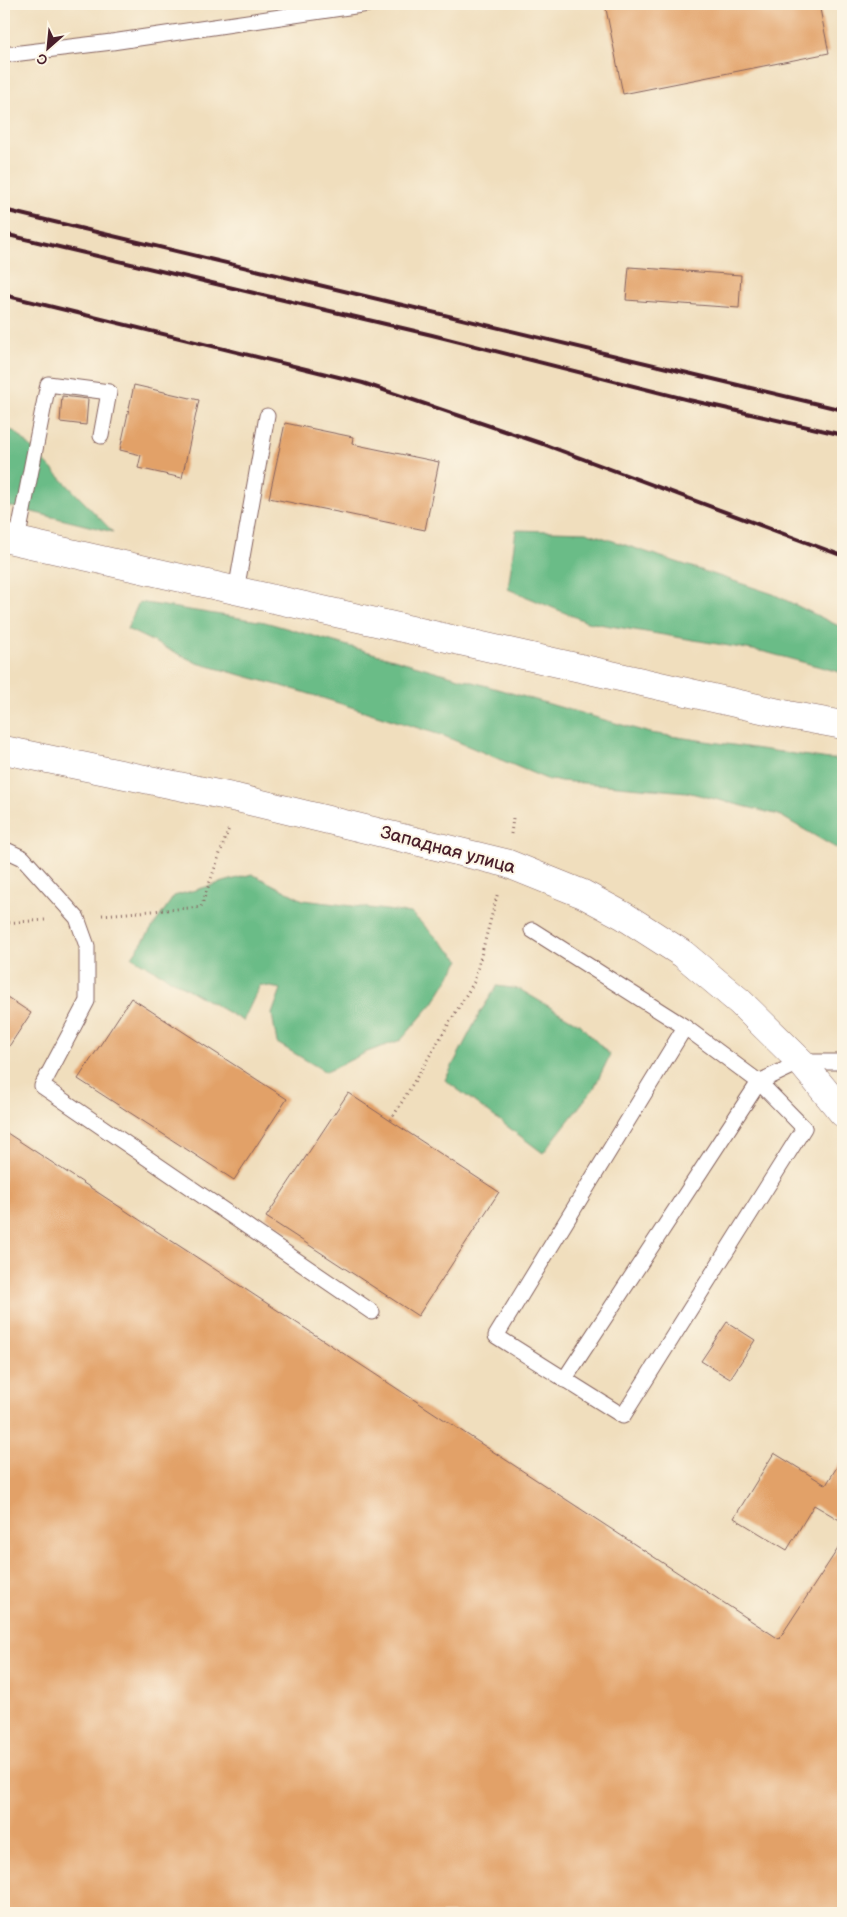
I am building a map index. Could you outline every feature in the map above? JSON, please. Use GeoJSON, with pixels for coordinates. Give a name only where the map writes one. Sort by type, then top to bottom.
{"type":"FeatureCollection","features":[{"type":"Feature","properties":{"kind":"street"},"geometry":{"type":"LineString","coordinates":[[10,540],[788,715],[843,725]]}},
{"type":"Feature","properties":{"kind":"street","name":"Западная улица"},"geometry":{"type":"LineString","coordinates":[[4,750],[237,798],[506,863],[583,894],[624,916],[683,954],[740,1002],[801,1062],[843,1113]]}},
{"type":"Feature","properties":{"kind":"lane"},"geometry":{"type":"LineString","coordinates":[[4,55],[112,42],[368,4]]}},
{"type":"Feature","properties":{"kind":"lane"},"geometry":{"type":"LineString","coordinates":[[10,540],[48,384],[109,392],[101,436]]}},
{"type":"Feature","properties":{"kind":"lane"},"geometry":{"type":"LineString","coordinates":[[236,591],[267,416]]}},
{"type":"Feature","properties":{"kind":"lane"},"geometry":{"type":"LineString","coordinates":[[4,849],[23,858],[76,918],[87,946],[87,1001],[42,1086],[372,1312]]}},
{"type":"Feature","properties":{"kind":"lane"},"geometry":{"type":"LineString","coordinates":[[532,930],[685,1027],[759,1082],[804,1128],[623,1416],[496,1336],[685,1027]]}},
{"type":"Feature","properties":{"kind":"lane"},"geometry":{"type":"LineString","coordinates":[[564,1380],[759,1082],[801,1062],[843,1062]]}},
{"type":"Feature","properties":{"kind":"path"},"geometry":{"type":"LineString","coordinates":[[4,923],[201,907],[228,834],[237,798]]}},
{"type":"Feature","properties":{"kind":"path"},"geometry":{"type":"LineString","coordinates":[[390,1120],[474,982],[506,863],[514,818]]}},
{"type":"Feature","properties":{"kind":"green space"},"geometry":{"type":"Polygon","coordinates":[[[4,428],[16,432],[113,532],[4,505],[4,428]]]}},
{"type":"Feature","properties":{"kind":"green space"},"geometry":{"type":"Polygon","coordinates":[[[516,530],[586,532],[773,594],[843,628],[843,673],[765,652],[587,622],[508,589],[516,530]]]}},
{"type":"Feature","properties":{"kind":"green space"},"geometry":{"type":"Polygon","coordinates":[[[139,602],[265,622],[650,733],[829,759],[843,759],[843,852],[779,815],[687,792],[549,780],[444,736],[300,691],[197,663],[127,629],[139,602]]]}},
{"type":"Feature","properties":{"kind":"green space"},"geometry":{"type":"Polygon","coordinates":[[[252,874],[303,900],[411,913],[460,960],[433,1003],[401,1040],[367,1052],[326,1072],[277,1043],[272,1014],[281,989],[260,985],[243,1021],[132,957],[174,896],[252,874]]]}},
{"type":"Feature","properties":{"kind":"green space"},"geometry":{"type":"Polygon","coordinates":[[[497,986],[519,989],[579,1024],[610,1055],[594,1088],[543,1153],[445,1080],[481,1011],[497,986]]]}},
{"type":"Feature","properties":{"kind":"building"},"geometry":{"type":"Polygon","coordinates":[[[605,4],[819,4],[829,53],[623,94],[605,4]]]}},
{"type":"Feature","properties":{"kind":"building"},"geometry":{"type":"Polygon","coordinates":[[[629,267],[741,275],[739,308],[626,300],[629,267]]]}},
{"type":"Feature","properties":{"kind":"building"},"geometry":{"type":"Polygon","coordinates":[[[134,385],[199,400],[182,478],[138,468],[141,455],[120,450],[134,385]]]}},
{"type":"Feature","properties":{"kind":"building"},"geometry":{"type":"Polygon","coordinates":[[[62,396],[88,399],[86,425],[60,422],[62,396]]]}},
{"type":"Feature","properties":{"kind":"building"},"geometry":{"type":"Polygon","coordinates":[[[285,423],[353,437],[352,444],[439,462],[425,530],[269,498],[285,423]]]}},
{"type":"Feature","properties":{"kind":"building"},"geometry":{"type":"Polygon","coordinates":[[[4,995],[31,1013],[4,1054],[4,995]]]}},
{"type":"Feature","properties":{"kind":"building"},"geometry":{"type":"Polygon","coordinates":[[[131,998],[287,1099],[234,1180],[78,1079],[131,998]]]}},
{"type":"Feature","properties":{"kind":"building"},"geometry":{"type":"Polygon","coordinates":[[[348,1093],[499,1192],[418,1316],[266,1217],[348,1093]]]}},
{"type":"Feature","properties":{"kind":"building"},"geometry":{"type":"Polygon","coordinates":[[[4,1131],[779,1639],[843,1541],[843,1913],[4,1913],[4,1131]]]}},
{"type":"Feature","properties":{"kind":"building"},"geometry":{"type":"Polygon","coordinates":[[[727,1322],[755,1340],[730,1379],[701,1361],[727,1322]]]}},
{"type":"Feature","properties":{"kind":"building"},"geometry":{"type":"Polygon","coordinates":[[[774,1453],[826,1485],[843,1457],[843,1522],[814,1505],[787,1550],[734,1518],[774,1453]]]}},
{"type":"Feature","properties":{"kind":"railway"},"geometry":{"type":"LineString","coordinates":[[4,210],[843,410]]}},
{"type":"Feature","properties":{"kind":"railway"},"geometry":{"type":"LineString","coordinates":[[4,234],[432,335],[689,400],[843,435]]}},
{"type":"Feature","properties":{"kind":"railway"},"geometry":{"type":"LineString","coordinates":[[4,295],[363,383],[543,444],[843,556]]}}]}
